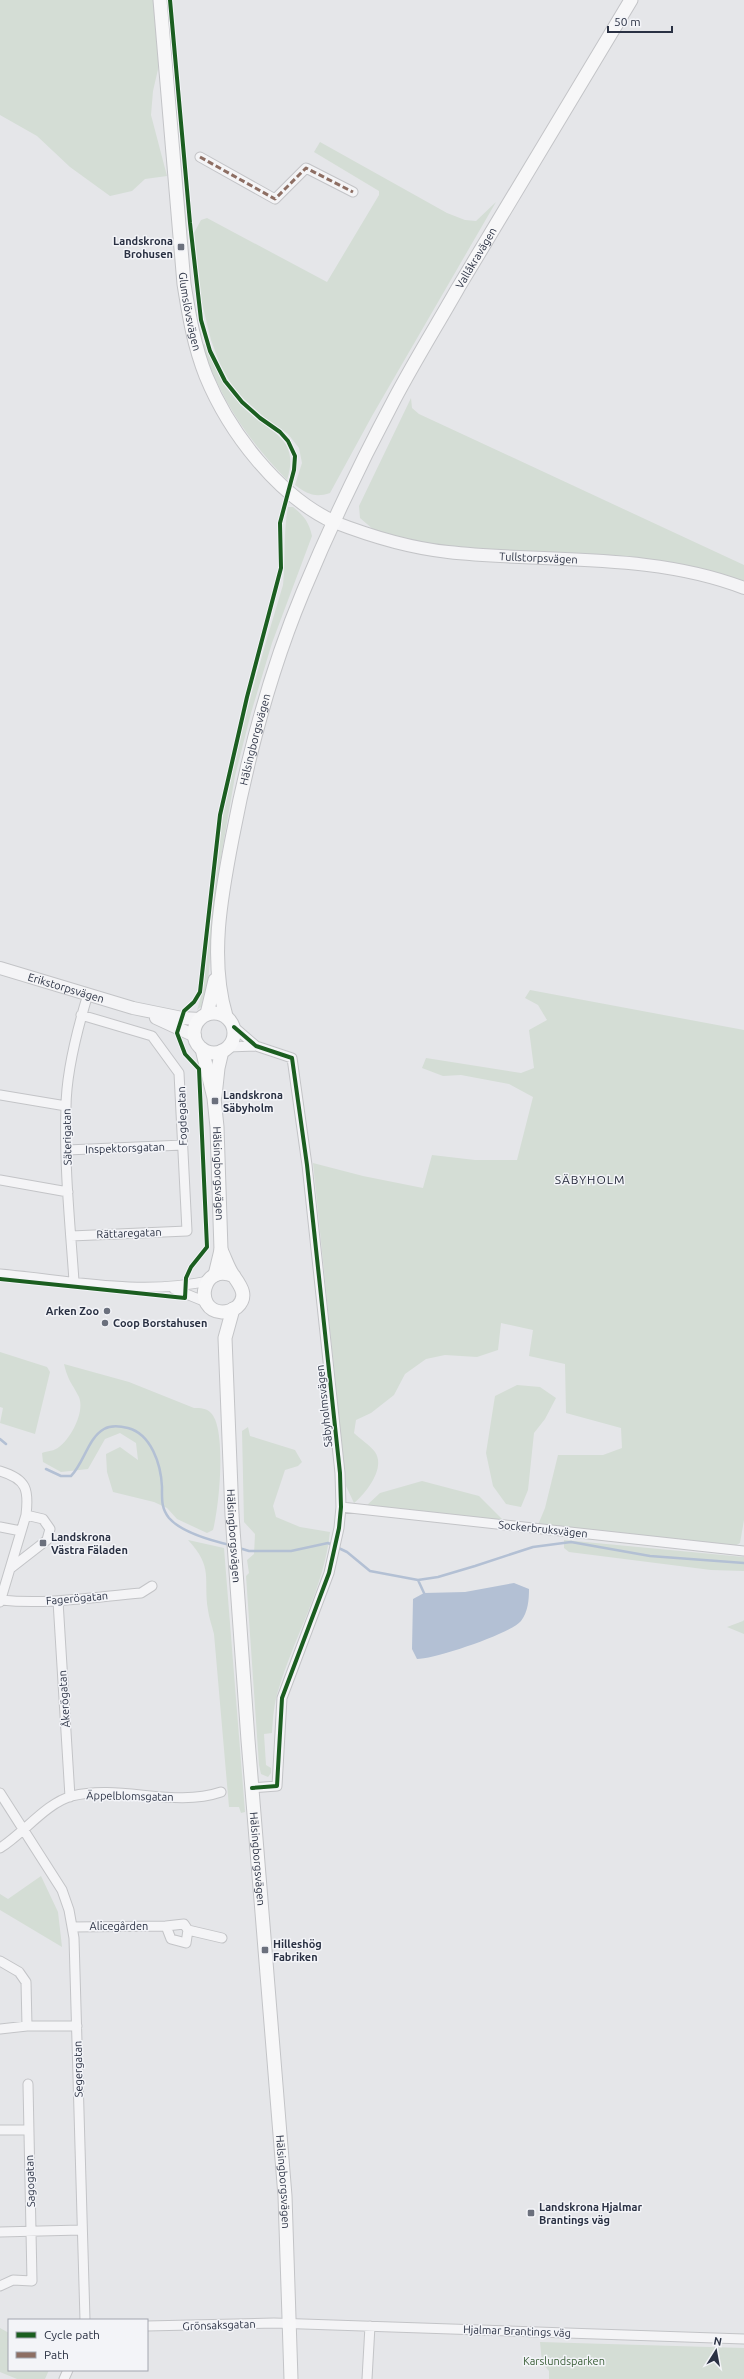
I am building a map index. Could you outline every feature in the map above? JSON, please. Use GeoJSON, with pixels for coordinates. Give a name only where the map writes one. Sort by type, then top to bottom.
{"type":"FeatureCollection","features":[{"type":"Feature","properties":{"kind":"main road","name":"Glumslövsvägen"},"geometry":{"type":"LineString","coordinates":[[160,0],[184,284],[190,328],[206,376],[224,411],[263,466],[308,506],[334,522]]}},
{"type":"Feature","properties":{"kind":"main road","name":"Vallåkravägen"},"geometry":{"type":"LineString","coordinates":[[334,522],[398,392],[631,0]]}},
{"type":"Feature","properties":{"kind":"main road","name":"Hälsingborgsvägen"},"geometry":{"type":"LineString","coordinates":[[204,1016],[217,968],[222,902],[249,756],[284,645],[302,594],[334,522]]}},
{"type":"Feature","properties":{"kind":"main road","name":"Hälsingborgsvägen"},"geometry":{"type":"LineString","coordinates":[[217,968],[226,1016]]}},
{"type":"Feature","properties":{"kind":"main road"},"geometry":{"type":"LineString","coordinates":[[217,1013],[226,1016],[234,1027],[234,1036],[225,1049],[212,1052],[202,1048],[195,1036],[195,1026],[204,1016],[217,1013]]}},
{"type":"Feature","properties":{"kind":"main road","name":"Hälsingborgsvägen"},"geometry":{"type":"LineString","coordinates":[[202,1048],[214,1098]]}},
{"type":"Feature","properties":{"kind":"main road","name":"Hälsingborgsvägen"},"geometry":{"type":"LineString","coordinates":[[211,1278],[221,1250],[214,1098],[218,1068],[225,1049]]}},
{"type":"Feature","properties":{"kind":"main road","name":"Hälsingborgsvägen"},"geometry":{"type":"LineString","coordinates":[[221,1250],[234,1276]]}},
{"type":"Feature","properties":{"kind":"main road"},"geometry":{"type":"LineString","coordinates":[[224,1273],[234,1276],[241,1283],[243,1293],[240,1302],[233,1310],[224,1312],[211,1306],[204,1291],[211,1278],[224,1273]]}},
{"type":"Feature","properties":{"kind":"main road","name":"Hälsingborgsvägen"},"geometry":{"type":"LineString","coordinates":[[211,1306],[226,1338]]}},
{"type":"Feature","properties":{"kind":"main road","name":"Hälsingborgsvägen"},"geometry":{"type":"LineString","coordinates":[[233,1310],[226,1338],[232,1514],[237,1563],[252,1788],[280,2114],[292,2379]]}},
{"type":"Feature","properties":{"kind":"street"},"geometry":{"type":"LineString","coordinates":[[200,157],[274,200],[306,168],[353,192]]}},
{"type":"Feature","properties":{"kind":"street","name":"Tullstorpsvägen"},"geometry":{"type":"LineString","coordinates":[[334,522],[400,543],[446,552],[657,567],[744,588]]}},
{"type":"Feature","properties":{"kind":"street","name":"Erikstorpsvägen"},"geometry":{"type":"LineString","coordinates":[[0,968],[133,1008],[182,1018],[204,1016]]}},
{"type":"Feature","properties":{"kind":"street","name":"Säterigatan"},"geometry":{"type":"LineString","coordinates":[[74,1281],[68,1192],[66,1106],[81,1016],[88,994]]}},
{"type":"Feature","properties":{"kind":"street","name":"Erikstorpsvägen"},"geometry":{"type":"LineString","coordinates":[[133,1008],[195,1036]]}},
{"type":"Feature","properties":{"kind":"street","name":"Fogdegatan"},"geometry":{"type":"LineString","coordinates":[[81,1016],[152,1036],[179,1073],[181,1079],[187,1231]]}},
{"type":"Feature","properties":{"kind":"street","name":"Säbyholmsvägen"},"geometry":{"type":"LineString","coordinates":[[234,1027],[256,1046],[292,1058],[308,1165],[340,1473],[341,1507],[339,1528],[329,1573],[282,1698],[277,1786],[252,1788]]}},
{"type":"Feature","properties":{"kind":"street","name":"Säbyholmsvägen"},"geometry":{"type":"LineString","coordinates":[[225,1049],[256,1046]]}},
{"type":"Feature","properties":{"kind":"street"},"geometry":{"type":"LineString","coordinates":[[0,1095],[66,1106]]}},
{"type":"Feature","properties":{"kind":"street","name":"Inspektorsgatan"},"geometry":{"type":"LineString","coordinates":[[67,1150],[183,1145]]}},
{"type":"Feature","properties":{"kind":"street"},"geometry":{"type":"LineString","coordinates":[[0,1180],[68,1192]]}},
{"type":"Feature","properties":{"kind":"street","name":"Rättaregatan"},"geometry":{"type":"LineString","coordinates":[[71,1236],[187,1231]]}},
{"type":"Feature","properties":{"kind":"street"},"geometry":{"type":"LineString","coordinates":[[0,1274],[169,1288],[211,1278]]}},
{"type":"Feature","properties":{"kind":"street"},"geometry":{"type":"LineString","coordinates":[[169,1288],[211,1306]]}},
{"type":"Feature","properties":{"kind":"street"},"geometry":{"type":"LineString","coordinates":[[0,1471],[22,1482],[27,1489],[26,1515],[0,1601]]}},
{"type":"Feature","properties":{"kind":"street","name":"Sockerbruksvägen"},"geometry":{"type":"LineString","coordinates":[[341,1507],[744,1551]]}},
{"type":"Feature","properties":{"kind":"street"},"geometry":{"type":"LineString","coordinates":[[11,1568],[49,1537],[49,1527],[46,1522],[26,1515]]}},
{"type":"Feature","properties":{"kind":"street"},"geometry":{"type":"LineString","coordinates":[[0,1527],[21,1531]]}},
{"type":"Feature","properties":{"kind":"street","name":"Fagerögatan"},"geometry":{"type":"LineString","coordinates":[[0,1601],[23,1602],[141,1593],[152,1586]]}},
{"type":"Feature","properties":{"kind":"street","name":"Åkerögatan"},"geometry":{"type":"LineString","coordinates":[[58,1600],[70,1796]]}},
{"type":"Feature","properties":{"kind":"street","name":"Äppelblomsgatan"},"geometry":{"type":"LineString","coordinates":[[0,1848],[70,1796],[129,1794],[206,1797],[221,1792]]}},
{"type":"Feature","properties":{"kind":"street","name":"Segergatan"},"geometry":{"type":"LineString","coordinates":[[0,1793],[62,1890],[72,1927],[77,2026],[81,2230],[85,2319]]}},
{"type":"Feature","properties":{"kind":"street","name":"Alicegården"},"geometry":{"type":"LineString","coordinates":[[72,1927],[166,1926],[184,1924],[188,1930],[222,1938]]}},
{"type":"Feature","properties":{"kind":"street"},"geometry":{"type":"LineString","coordinates":[[166,1926],[171,1939],[186,1943],[188,1930]]}},
{"type":"Feature","properties":{"kind":"street"},"geometry":{"type":"LineString","coordinates":[[0,1961],[19,1972],[26,1982],[27,2026]]}},
{"type":"Feature","properties":{"kind":"street"},"geometry":{"type":"LineString","coordinates":[[0,2029],[27,2026],[77,2026]]}},
{"type":"Feature","properties":{"kind":"street","name":"Sagogatan"},"geometry":{"type":"LineString","coordinates":[[0,2286],[13,2280],[32,2281],[28,2084]]}},
{"type":"Feature","properties":{"kind":"street"},"geometry":{"type":"LineString","coordinates":[[0,2130],[28,2130]]}},
{"type":"Feature","properties":{"kind":"street"},"geometry":{"type":"LineString","coordinates":[[0,2232],[81,2230]]}},
{"type":"Feature","properties":{"kind":"street","name":"Grönsaksgatan"},"geometry":{"type":"LineString","coordinates":[[148,2326],[290,2324]]}},
{"type":"Feature","properties":{"kind":"street","name":"Hjalmar Brantings väg"},"geometry":{"type":"LineString","coordinates":[[290,2324],[744,2339]]}},
{"type":"Feature","properties":{"kind":"street"},"geometry":{"type":"LineString","coordinates":[[367,2379],[370,2326]]}},
{"type":"Feature","properties":{"kind":"green space"},"geometry":{"type":"Polygon","coordinates":[[[0,0],[153,0],[159,65],[153,91],[151,115],[167,176],[145,179],[132,191],[110,196],[70,167],[37,136],[0,115],[0,0]]]}},
{"type":"Feature","properties":{"kind":"green space"},"geometry":{"type":"Polygon","coordinates":[[[320,142],[447,213],[465,220],[476,221],[496,202],[372,416],[330,493],[315,495],[303,491],[295,485],[302,463],[299,448],[288,434],[264,417],[235,391],[220,364],[211,340],[201,299],[194,233],[201,220],[207,218],[327,282],[379,195],[379,191],[314,152],[320,142]]]}},
{"type":"Feature","properties":{"kind":"green space"},"geometry":{"type":"Polygon","coordinates":[[[205,344],[221,377],[237,400],[253,416],[272,430],[286,444],[290,454],[290,465],[287,480],[259,449],[226,401],[209,365],[202,345],[205,344]]]}},
{"type":"Feature","properties":{"kind":"green space"},"geometry":{"type":"Polygon","coordinates":[[[411,398],[412,408],[419,414],[744,565],[744,582],[708,570],[642,559],[507,552],[430,545],[374,530],[360,518],[359,506],[411,398]]]}},
{"type":"Feature","properties":{"kind":"green space"},"geometry":{"type":"Polygon","coordinates":[[[288,507],[293,507],[303,516],[308,523],[312,536],[272,643],[251,713],[235,776],[218,875],[206,1003],[197,1010],[203,985],[209,915],[219,838],[231,774],[239,742],[264,648],[283,585],[288,507]]]}},
{"type":"Feature","properties":{"kind":"green space"},"geometry":{"type":"Polygon","coordinates":[[[530,990],[744,1030],[744,1520],[740,1543],[735,1546],[560,1529],[538,1525],[545,1508],[558,1455],[603,1455],[622,1448],[621,1428],[566,1413],[565,1364],[529,1356],[533,1330],[501,1323],[498,1350],[477,1357],[445,1355],[426,1359],[405,1374],[394,1395],[371,1413],[356,1420],[354,1433],[375,1452],[378,1458],[378,1465],[369,1487],[354,1503],[346,1486],[313,1163],[363,1176],[423,1188],[432,1155],[475,1160],[517,1160],[533,1097],[509,1084],[461,1075],[443,1076],[422,1068],[426,1058],[521,1073],[534,1068],[529,1030],[547,1020],[538,1005],[525,998],[530,990]]]}},
{"type":"Feature","properties":{"kind":"green space"},"geometry":{"type":"Polygon","coordinates":[[[0,1352],[47,1367],[50,1372],[35,1434],[0,1423],[3,1408],[0,1407],[0,1352]]]}},
{"type":"Feature","properties":{"kind":"green space"},"geometry":{"type":"Polygon","coordinates":[[[64,1364],[129,1382],[194,1408],[205,1409],[211,1413],[216,1422],[219,1435],[220,1452],[219,1488],[213,1530],[207,1533],[177,1519],[167,1508],[154,1502],[113,1492],[107,1472],[106,1454],[120,1447],[138,1460],[136,1443],[120,1433],[105,1439],[88,1469],[61,1472],[43,1462],[42,1453],[57,1448],[68,1438],[76,1424],[80,1410],[79,1397],[69,1378],[64,1364]]]}},
{"type":"Feature","properties":{"kind":"green space"},"geometry":{"type":"Polygon","coordinates":[[[517,1385],[540,1387],[556,1398],[545,1419],[534,1433],[528,1490],[521,1507],[506,1504],[493,1486],[486,1453],[495,1396],[517,1385]]]}},
{"type":"Feature","properties":{"kind":"green space"},"geometry":{"type":"Polygon","coordinates":[[[248,1427],[250,1436],[295,1450],[302,1462],[298,1466],[285,1470],[273,1506],[276,1517],[300,1527],[330,1532],[322,1573],[277,1693],[272,1733],[264,1734],[266,1765],[271,1768],[271,1773],[268,1777],[261,1774],[259,1765],[246,1576],[249,1573],[247,1560],[254,1554],[255,1534],[244,1522],[242,1431],[248,1427]]]}},
{"type":"Feature","properties":{"kind":"green space"},"geometry":{"type":"Polygon","coordinates":[[[422,1481],[479,1496],[503,1520],[498,1522],[366,1506],[380,1493],[422,1481]]]}},
{"type":"Feature","properties":{"kind":"green space"},"geometry":{"type":"Polygon","coordinates":[[[188,1540],[224,1548],[245,1812],[241,1813],[239,1807],[229,1807],[214,1634],[208,1610],[206,1574],[201,1558],[188,1540]]]}},
{"type":"Feature","properties":{"kind":"green space"},"geometry":{"type":"Polygon","coordinates":[[[564,1540],[744,1557],[744,1571],[711,1570],[569,1552],[564,1548],[564,1540]]]}},
{"type":"Feature","properties":{"kind":"green space"},"geometry":{"type":"Polygon","coordinates":[[[744,1620],[744,1634],[727,1627],[743,1621],[744,1620]]]}},
{"type":"Feature","properties":{"kind":"green space"},"geometry":{"type":"Polygon","coordinates":[[[41,1876],[58,1912],[62,1947],[0,1910],[0,1894],[8,1899],[41,1876]]]}},
{"type":"Feature","properties":{"kind":"green space"},"geometry":{"type":"Polygon","coordinates":[[[0,2328],[8,2332],[8,2371],[49,2371],[45,2379],[17,2379],[0,2372],[0,2328]]]}},
{"type":"Feature","properties":{"kind":"green space","name":"Karslundsparken"},"geometry":{"type":"Polygon","coordinates":[[[540,2342],[744,2348],[744,2379],[549,2379],[549,2371],[542,2363],[540,2342]]]}},
{"type":"Feature","properties":{"kind":"water"},"geometry":{"type":"Polygon","coordinates":[[[514,1583],[529,1589],[527,1610],[521,1621],[488,1639],[439,1655],[417,1659],[412,1649],[413,1599],[424,1593],[465,1592],[514,1583]]]}},
{"type":"Feature","properties":{"kind":"waterway"},"geometry":{"type":"LineString","coordinates":[[46,1469],[61,1476],[71,1476],[94,1438],[104,1429],[119,1426],[136,1431],[149,1443],[157,1460],[160,1469],[163,1507],[169,1518],[181,1528],[189,1532],[230,1545]]}},
{"type":"Feature","properties":{"kind":"waterway"},"geometry":{"type":"LineString","coordinates":[[0,1439],[6,1444]]}},
{"type":"Feature","properties":{"kind":"waterway"},"geometry":{"type":"LineString","coordinates":[[239,1548],[249,1551],[291,1551],[328,1543],[347,1552],[370,1571],[418,1580],[438,1577],[533,1547],[571,1542],[650,1556],[744,1563]]}},
{"type":"Feature","properties":{"kind":"waterway"},"geometry":{"type":"LineString","coordinates":[[418,1580],[424,1593]]}},
{"type":"Feature","properties":{"kind":"marked path"},"geometry":{"type":"LineString","coordinates":[[200,157],[275,199],[306,168],[353,192]]}},
{"type":"Feature","properties":{"kind":"cycle path"},"geometry":{"type":"LineString","coordinates":[[0,1279],[185,1298],[186,1278],[191,1267],[207,1247],[199,1069],[185,1054],[177,1033],[184,1011],[194,1002],[200,992],[220,815],[247,697],[281,568],[280,523],[294,470],[295,456],[288,441],[280,432],[260,418],[242,402],[225,381],[210,351],[201,320],[190,223],[170,0]]}},
{"type":"Feature","properties":{"kind":"cycle path"},"geometry":{"type":"LineString","coordinates":[[234,1027],[256,1046],[292,1058],[307,1165],[340,1473],[341,1507],[339,1528],[329,1573],[282,1698],[277,1786],[252,1788]]}},
{"type":"Feature","properties":{"kind":"place","name":"Landskrona Brohusen"},"geometry":{"type":"Point","coordinates":[181,247]}},
{"type":"Feature","properties":{"kind":"place","name":"Landskrona Säbyholm"},"geometry":{"type":"Point","coordinates":[215,1101]}},
{"type":"Feature","properties":{"kind":"place","name":"Arken Zoo"},"geometry":{"type":"Point","coordinates":[107,1311]}},
{"type":"Feature","properties":{"kind":"place","name":"Coop Borstahusen"},"geometry":{"type":"Point","coordinates":[105,1323]}},
{"type":"Feature","properties":{"kind":"place","name":"Landskrona Västra Fäladen"},"geometry":{"type":"Point","coordinates":[43,1543]}},
{"type":"Feature","properties":{"kind":"place","name":"Hilleshög Fabriken"},"geometry":{"type":"Point","coordinates":[265,1950]}},
{"type":"Feature","properties":{"kind":"place","name":"Landskrona Hjalmar Brantings väg"},"geometry":{"type":"Point","coordinates":[531,2213]}},
{"type":"Feature","properties":{"kind":"district","name":"SÄBYHOLM"},"geometry":{"type":"Point","coordinates":[590,1180]}}]}
